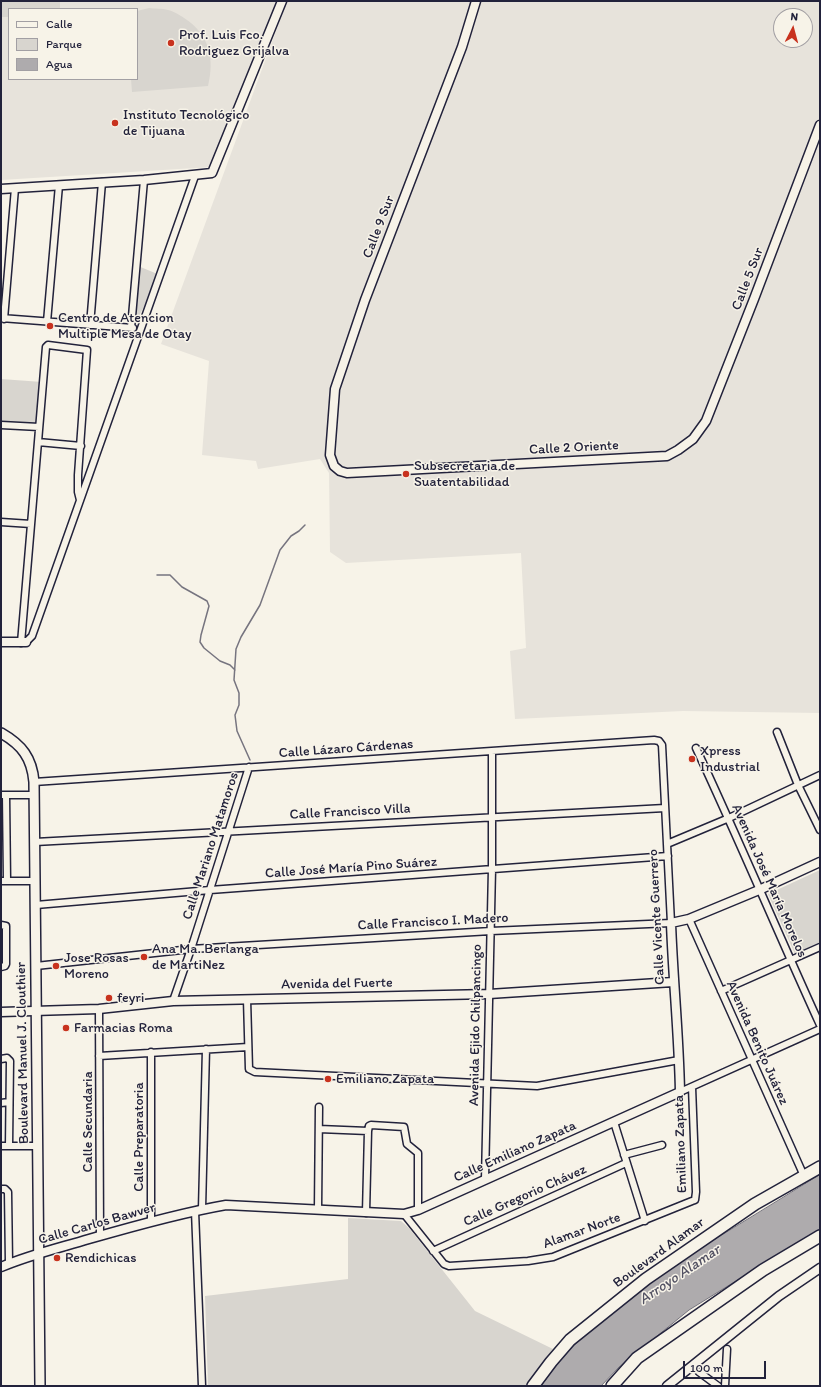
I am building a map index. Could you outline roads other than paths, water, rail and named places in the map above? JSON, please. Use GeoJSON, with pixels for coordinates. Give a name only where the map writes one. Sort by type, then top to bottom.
{"type":"FeatureCollection","features":[{"type":"Feature","properties":{"kind":"highway","name":"Boulevard Alamar"},"geometry":{"type":"LineString","coordinates":[[533,1386],[550,1362],[570,1340],[646,1279],[755,1204],[819,1167]]}},
{"type":"Feature","properties":{"kind":"highway"},"geometry":{"type":"LineString","coordinates":[[612,1386],[637,1358],[762,1270],[820,1236]]}},
{"type":"Feature","properties":{"kind":"main road","name":"Boulevard Manuel J. Clouthier"},"geometry":{"type":"LineString","coordinates":[[1,733],[17,744],[24,752],[33,770],[35,795],[40,1386]]}},
{"type":"Feature","properties":{"kind":"street"},"geometry":{"type":"LineString","coordinates":[[1,188],[195,176],[209,174],[214,171],[282,1]]}},
{"type":"Feature","properties":{"kind":"street","name":"Calle 9 Sur"},"geometry":{"type":"LineString","coordinates":[[334,466],[330,455],[335,389],[365,300],[462,47],[476,1]]}},
{"type":"Feature","properties":{"kind":"street","name":"Calle 5 Sur"},"geometry":{"type":"LineString","coordinates":[[692,439],[706,421],[820,125]]}},
{"type":"Feature","properties":{"kind":"street"},"geometry":{"type":"LineString","coordinates":[[1,642],[24,642],[32,636],[195,176]]}},
{"type":"Feature","properties":{"kind":"street"},"geometry":{"type":"LineString","coordinates":[[131,328],[144,180]]}},
{"type":"Feature","properties":{"kind":"street"},"geometry":{"type":"LineString","coordinates":[[90,325],[102,182]]}},
{"type":"Feature","properties":{"kind":"street"},"geometry":{"type":"LineString","coordinates":[[47,322],[59,185]]}},
{"type":"Feature","properties":{"kind":"street"},"geometry":{"type":"LineString","coordinates":[[15,188],[3,318],[141,329]]}},
{"type":"Feature","properties":{"kind":"street"},"geometry":{"type":"LineString","coordinates":[[24,642],[31,524],[48,345],[86,349],[78,481],[80,500]]}},
{"type":"Feature","properties":{"kind":"street"},"geometry":{"type":"LineString","coordinates":[[1,425],[39,428]]}},
{"type":"Feature","properties":{"kind":"street","name":"Calle 2 Oriente"},"geometry":{"type":"LineString","coordinates":[[334,466],[340,471],[347,473],[666,456],[678,450],[692,439]]}},
{"type":"Feature","properties":{"kind":"street"},"geometry":{"type":"LineString","coordinates":[[38,442],[81,446]]}},
{"type":"Feature","properties":{"kind":"street"},"geometry":{"type":"LineString","coordinates":[[1,522],[31,524]]}},
{"type":"Feature","properties":{"kind":"street"},"geometry":{"type":"LineString","coordinates":[[777,732],[798,785],[820,830]]}},
{"type":"Feature","properties":{"kind":"street","name":"Calle Lázaro Cárdenas"},"geometry":{"type":"LineString","coordinates":[[34,782],[654,740],[659,741]]}},
{"type":"Feature","properties":{"kind":"street","name":"Calle Vicente Guerrero"},"geometry":{"type":"LineString","coordinates":[[659,741],[662,745],[673,982],[680,1092]]}},
{"type":"Feature","properties":{"kind":"street","name":"Avenida José María Morelos"},"geometry":{"type":"LineString","coordinates":[[696,748],[729,818],[759,890],[820,1025]]}},
{"type":"Feature","properties":{"kind":"street","name":"Avenida Ejido Chilpancingo"},"geometry":{"type":"LineString","coordinates":[[485,1180],[492,870],[492,751]]}},
{"type":"Feature","properties":{"kind":"street","name":"Calle Mariano Matamoros"},"geometry":{"type":"LineString","coordinates":[[173,1001],[249,767]]}},
{"type":"Feature","properties":{"kind":"street"},"geometry":{"type":"LineString","coordinates":[[667,844],[729,818],[820,775]]}},
{"type":"Feature","properties":{"kind":"street"},"geometry":{"type":"LineString","coordinates":[[35,795],[3,795],[4,881],[35,881]]}},
{"type":"Feature","properties":{"kind":"street","name":"Calle Francisco Villa"},"geometry":{"type":"LineString","coordinates":[[35,842],[492,816],[665,808]]}},
{"type":"Feature","properties":{"kind":"street","name":"Calle José María Pino Suárez"},"geometry":{"type":"LineString","coordinates":[[36,905],[210,890],[668,856]]}},
{"type":"Feature","properties":{"kind":"street","name":"Calle Francisco I. Madero"},"geometry":{"type":"LineString","coordinates":[[36,966],[191,949],[490,931],[671,923],[689,919],[759,890],[820,862]]}},
{"type":"Feature","properties":{"kind":"street","name":"Avenida Benito Juárez"},"geometry":{"type":"LineString","coordinates":[[689,919],[804,1176]]}},
{"type":"Feature","properties":{"kind":"street"},"geometry":{"type":"LineString","coordinates":[[1,925],[6,926],[3,967]]}},
{"type":"Feature","properties":{"kind":"street"},"geometry":{"type":"LineString","coordinates":[[721,991],[820,947]]}},
{"type":"Feature","properties":{"kind":"street","name":"Avenida del Fuerte"},"geometry":{"type":"LineString","coordinates":[[1,1012],[99,1009],[173,1001],[489,994],[673,982]]}},
{"type":"Feature","properties":{"kind":"street"},"geometry":{"type":"LineString","coordinates":[[247,999],[249,1068],[255,1072],[537,1086],[679,1060]]}},
{"type":"Feature","properties":{"kind":"street","name":"Calle Secundaria"},"geometry":{"type":"LineString","coordinates":[[99,1009],[100,1236]]}},
{"type":"Feature","properties":{"kind":"street","name":"Calle Emiliano Zapata"},"geometry":{"type":"LineString","coordinates":[[198,1210],[231,1204],[366,1213],[404,1214],[418,1210],[820,1029]]}},
{"type":"Feature","properties":{"kind":"street"},"geometry":{"type":"LineString","coordinates":[[99,1056],[248,1047]]}},
{"type":"Feature","properties":{"kind":"street"},"geometry":{"type":"LineString","coordinates":[[202,1386],[198,1210],[206,1049]]}},
{"type":"Feature","properties":{"kind":"street","name":"Calle Preparatoria"},"geometry":{"type":"LineString","coordinates":[[151,1052],[151,1222]]}},
{"type":"Feature","properties":{"kind":"street"},"geometry":{"type":"LineString","coordinates":[[1,1059],[9,1059],[9,1146]]}},
{"type":"Feature","properties":{"kind":"street","name":"Emiliano Zapata"},"geometry":{"type":"LineString","coordinates":[[692,1087],[696,1192],[695,1200]]}},
{"type":"Feature","properties":{"kind":"street"},"geometry":{"type":"LineString","coordinates":[[1,1103],[10,1102]]}},
{"type":"Feature","properties":{"kind":"street"},"geometry":{"type":"LineString","coordinates":[[318,1209],[319,1107]]}},
{"type":"Feature","properties":{"kind":"street"},"geometry":{"type":"LineString","coordinates":[[614,1122],[645,1220]]}},
{"type":"Feature","properties":{"kind":"street"},"geometry":{"type":"LineString","coordinates":[[366,1213],[368,1131],[369,1126],[371,1125],[404,1127],[407,1144],[418,1153],[418,1210]]}},
{"type":"Feature","properties":{"kind":"street"},"geometry":{"type":"LineString","coordinates":[[319,1129],[368,1131]]}},
{"type":"Feature","properties":{"kind":"street"},"geometry":{"type":"LineString","coordinates":[[624,1156],[662,1145]]}},
{"type":"Feature","properties":{"kind":"street"},"geometry":{"type":"LineString","coordinates":[[1,1146],[38,1146]]}},
{"type":"Feature","properties":{"kind":"street","name":"Calle Gregorio Chávez"},"geometry":{"type":"LineString","coordinates":[[433,1251],[626,1163]]}},
{"type":"Feature","properties":{"kind":"street"},"geometry":{"type":"LineString","coordinates":[[4,1190],[8,1192],[9,1263]]}},
{"type":"Feature","properties":{"kind":"street","name":"Alamar Norte"},"geometry":{"type":"LineString","coordinates":[[433,1251],[444,1264],[449,1266],[528,1261],[554,1257],[695,1200]]}},
{"type":"Feature","properties":{"kind":"street","name":"Calle Carlos Bawver"},"geometry":{"type":"LineString","coordinates":[[1,1267],[39,1253],[198,1210]]}},
{"type":"Feature","properties":{"kind":"street"},"geometry":{"type":"LineString","coordinates":[[404,1214],[433,1251]]}},
{"type":"Feature","properties":{"kind":"street"},"geometry":{"type":"LineString","coordinates":[[1,1233],[9,1233]]}},
{"type":"Feature","properties":{"kind":"street"},"geometry":{"type":"LineString","coordinates":[[666,1386],[763,1308],[820,1268]]}},
{"type":"Feature","properties":{"kind":"street"},"geometry":{"type":"LineString","coordinates":[[725,1386],[727,1349]]}},
{"type":"Feature","properties":{"kind":"street"},"geometry":{"type":"LineString","coordinates":[[699,1372],[718,1386]]}},
{"type":"Feature","properties":{"kind":"water","name":"Arroyo Alamar"},"geometry":{"type":"Polygon","coordinates":[[[820,1175],[820,1229],[689,1310],[619,1367],[601,1386],[541,1386],[557,1364],[578,1341],[660,1273],[820,1175]]]}},
{"type":"Feature","properties":{"kind":"waterway"},"geometry":{"type":"LineString","coordinates":[[250,760],[237,731],[235,715],[239,705],[239,693],[234,680],[236,649],[241,637],[260,605],[280,550],[291,536],[305,525]]}},
{"type":"Feature","properties":{"kind":"waterway"},"geometry":{"type":"LineString","coordinates":[[157,575],[170,575],[182,587],[207,601],[209,606],[200,642],[204,648],[220,661],[230,665],[235,670]]}},
{"type":"Feature","properties":{"kind":"place","name":"Prof. Luis Fco. Rodriguez Grijalva"},"geometry":{"type":"Point","coordinates":[171,43]}},
{"type":"Feature","properties":{"kind":"place","name":"Instituto Tecnológico de Tijuana"},"geometry":{"type":"Point","coordinates":[115,123]}},
{"type":"Feature","properties":{"kind":"place","name":"Centro de Atencion Multiple Mesa de Otay"},"geometry":{"type":"Point","coordinates":[50,326]}},
{"type":"Feature","properties":{"kind":"place","name":"Subsecretaria de Suatentabilidad"},"geometry":{"type":"Point","coordinates":[406,474]}},
{"type":"Feature","properties":{"kind":"place","name":"Xpress Industrial"},"geometry":{"type":"Point","coordinates":[692,759]}},
{"type":"Feature","properties":{"kind":"place","name":"Ana Ma. Berlanga de MartiNez"},"geometry":{"type":"Point","coordinates":[144,957]}},
{"type":"Feature","properties":{"kind":"place","name":"Jose Rosas Moreno"},"geometry":{"type":"Point","coordinates":[56,966]}},
{"type":"Feature","properties":{"kind":"place","name":"feyri"},"geometry":{"type":"Point","coordinates":[109,998]}},
{"type":"Feature","properties":{"kind":"place","name":"Farmacias Roma"},"geometry":{"type":"Point","coordinates":[66,1028]}},
{"type":"Feature","properties":{"kind":"place","name":"Emiliano Zapata"},"geometry":{"type":"Point","coordinates":[328,1079]}},
{"type":"Feature","properties":{"kind":"place","name":"Rendichicas"},"geometry":{"type":"Point","coordinates":[57,1258]}}]}
